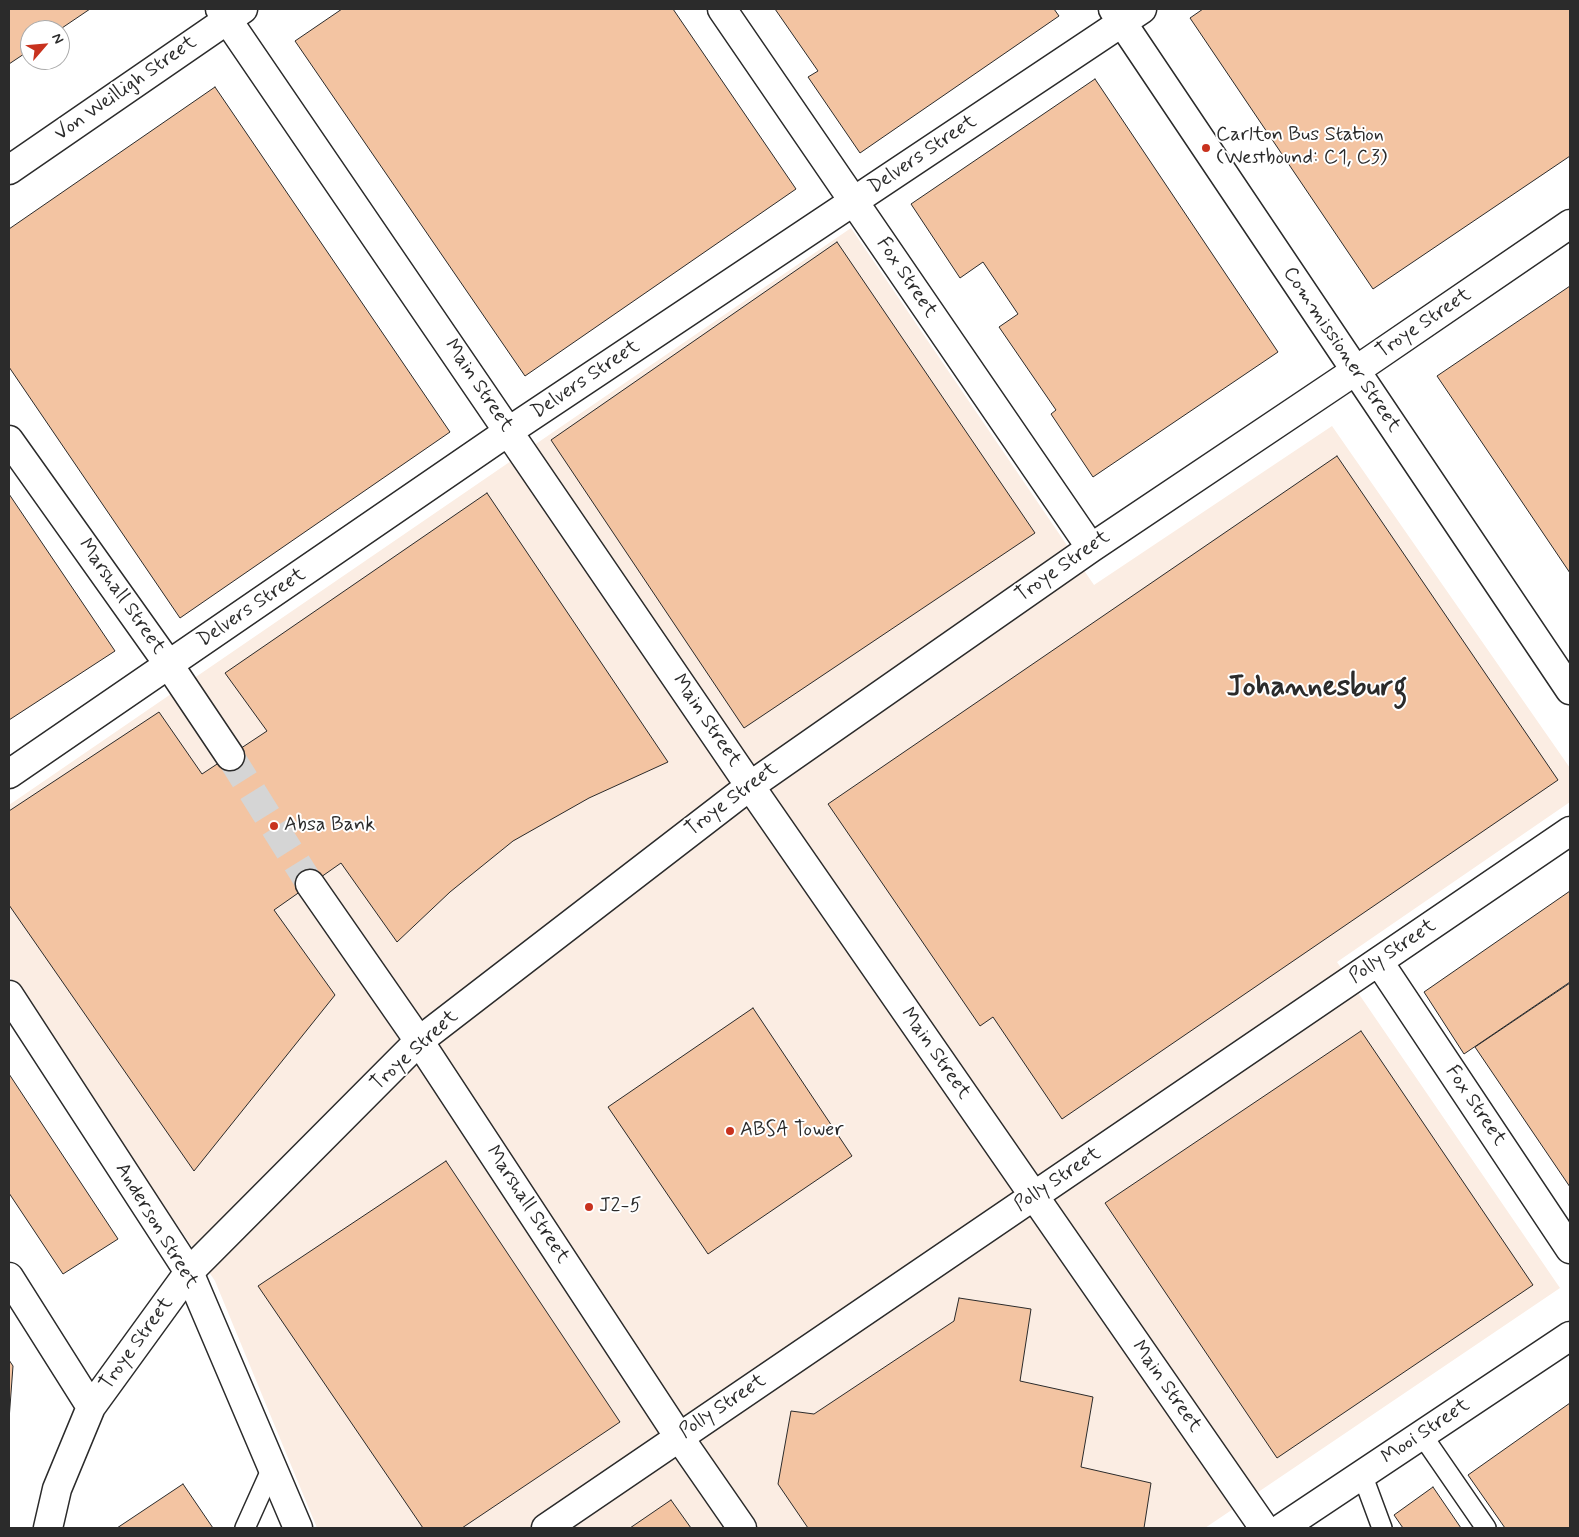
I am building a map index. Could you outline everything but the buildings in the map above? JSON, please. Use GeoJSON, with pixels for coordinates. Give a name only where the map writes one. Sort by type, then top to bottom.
{"type":"FeatureCollection","features":[{"type":"Feature","properties":{"kind":"street","name":"Fox Street"},"geometry":{"type":"LineString","coordinates":[[722,9],[1091,548]]}},
{"type":"Feature","properties":{"kind":"street","name":"Von Weilligh Street"},"geometry":{"type":"LineString","coordinates":[[9,170],[230,12]]}},
{"type":"Feature","properties":{"kind":"street","name":"Main Street"},"geometry":{"type":"LineString","coordinates":[[230,12],[509,431],[750,786],[1264,1528]]}},
{"type":"Feature","properties":{"kind":"street","name":"Delvers Street"},"geometry":{"type":"LineString","coordinates":[[9,774],[509,431],[853,201],[1126,13]]}},
{"type":"Feature","properties":{"kind":"street","name":"Commissioner Street"},"geometry":{"type":"LineString","coordinates":[[1126,13],[1355,371],[1570,690]]}},
{"type":"Feature","properties":{"kind":"street","name":"Troye Street"},"geometry":{"type":"LineString","coordinates":[[48,1528],[57,1489],[91,1407],[189,1272],[419,1041],[750,786],[1091,548],[1570,224]]}},
{"type":"Feature","properties":{"kind":"street","name":"Marshall Street"},"geometry":{"type":"LineString","coordinates":[[9,440],[169,665],[230,756]]}},
{"type":"Feature","properties":{"kind":"street","name":"Polly Street"},"geometry":{"type":"LineString","coordinates":[[546,1528],[1570,830]]}},
{"type":"Feature","properties":{"kind":"street","name":"Marshall Street"},"geometry":{"type":"LineString","coordinates":[[310,884],[419,1041],[679,1437],[742,1528]]}},
{"type":"Feature","properties":{"kind":"street","name":"Fox Street"},"geometry":{"type":"LineString","coordinates":[[1379,962],[1570,1249]]}},
{"type":"Feature","properties":{"kind":"street","name":"Anderson Street"},"geometry":{"type":"LineString","coordinates":[[9,995],[189,1272],[298,1528]]}},
{"type":"Feature","properties":{"kind":"street"},"geometry":{"type":"LineString","coordinates":[[9,1277],[91,1407]]}},
{"type":"Feature","properties":{"kind":"street","name":"Mooi Street"},"geometry":{"type":"LineString","coordinates":[[1282,1528],[1570,1336]]}},
{"type":"Feature","properties":{"kind":"lane"},"geometry":{"type":"LineString","coordinates":[[1422,1434],[1486,1528]]}},
{"type":"Feature","properties":{"kind":"lane"},"geometry":{"type":"LineString","coordinates":[[245,1528],[272,1468]]}},
{"type":"Feature","properties":{"kind":"lane"},"geometry":{"type":"LineString","coordinates":[[1362,1474],[1382,1528]]}},
{"type":"Feature","properties":{"kind":"shaded area"},"geometry":{"type":"Polygon","coordinates":[[[851,228],[1094,585],[1332,426],[1570,768],[1570,802],[1337,962],[1560,1288],[1205,1528],[317,1528],[215,1281],[9,976],[9,805],[851,228]]]}},
{"type":"Feature","properties":{"kind":"tunnel"},"geometry":{"type":"LineString","coordinates":[[230,756],[310,884]]}},
{"type":"Feature","properties":{"kind":"place","name":"Carlton Bus Station (Westbound: C1, C3)"},"geometry":{"type":"Point","coordinates":[1206,148]}},
{"type":"Feature","properties":{"kind":"place","name":"Absa Bank"},"geometry":{"type":"Point","coordinates":[274,826]}},
{"type":"Feature","properties":{"kind":"place","name":"ABSA Tower"},"geometry":{"type":"Point","coordinates":[730,1131]}},
{"type":"Feature","properties":{"kind":"place","name":"J2-5"},"geometry":{"type":"Point","coordinates":[589,1207]}},
{"type":"Feature","properties":{"kind":"district","name":"Johannesburg"},"geometry":{"type":"Point","coordinates":[1317,689]}}]}
